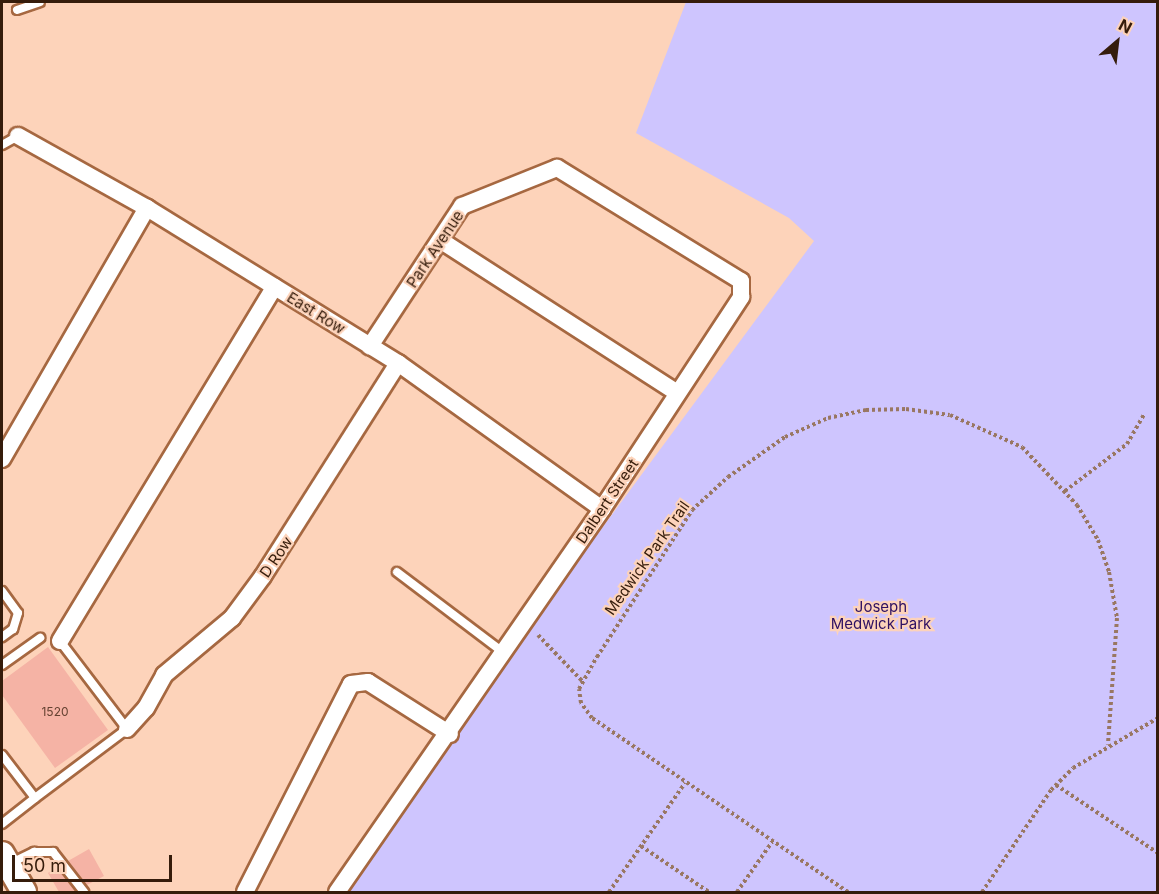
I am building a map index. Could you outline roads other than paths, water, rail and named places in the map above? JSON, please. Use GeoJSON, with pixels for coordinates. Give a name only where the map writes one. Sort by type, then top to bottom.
{"type":"FeatureCollection","features":[{"type":"Feature","properties":{"kind":"main road"},"geometry":{"type":"LineString","coordinates":[[5,860],[24,892]]}},
{"type":"Feature","properties":{"kind":"street","name":"East Row"},"geometry":{"type":"LineString","coordinates":[[18,136],[147,208],[398,363],[602,509]]}},
{"type":"Feature","properties":{"kind":"street","name":"Park Avenue"},"geometry":{"type":"LineString","coordinates":[[370,346],[462,206],[557,168]]}},
{"type":"Feature","properties":{"kind":"street","name":"Dalbert Street"},"geometry":{"type":"LineString","coordinates":[[337,892],[450,734],[602,509],[741,297],[741,281],[557,168]]}},
{"type":"Feature","properties":{"kind":"street"},"geometry":{"type":"LineString","coordinates":[[2,459],[147,208]]}},
{"type":"Feature","properties":{"kind":"street"},"geometry":{"type":"LineString","coordinates":[[440,240],[677,393]]}},
{"type":"Feature","properties":{"kind":"street"},"geometry":{"type":"LineString","coordinates":[[60,641],[274,287]]}},
{"type":"Feature","properties":{"kind":"street","name":"D Row"},"geometry":{"type":"LineString","coordinates":[[127,729],[146,708],[164,675],[232,618],[263,576],[398,363]]}},
{"type":"Feature","properties":{"kind":"street"},"geometry":{"type":"LineString","coordinates":[[245,892],[351,684],[368,682],[450,734]]}},
{"type":"Feature","properties":{"kind":"lane"},"geometry":{"type":"LineString","coordinates":[[17,10],[40,2]]}},
{"type":"Feature","properties":{"kind":"lane"},"geometry":{"type":"LineString","coordinates":[[2,145],[18,136]]}},
{"type":"Feature","properties":{"kind":"lane"},"geometry":{"type":"LineString","coordinates":[[397,572],[504,653]]}},
{"type":"Feature","properties":{"kind":"lane"},"geometry":{"type":"LineString","coordinates":[[2,591],[18,613],[12,629],[2,637]]}},
{"type":"Feature","properties":{"kind":"lane"},"geometry":{"type":"LineString","coordinates":[[2,665],[40,638]]}},
{"type":"Feature","properties":{"kind":"lane"},"geometry":{"type":"LineString","coordinates":[[2,824],[127,729],[60,641]]}},
{"type":"Feature","properties":{"kind":"lane"},"geometry":{"type":"LineString","coordinates":[[2,755],[35,798]]}},
{"type":"Feature","properties":{"kind":"lane"},"geometry":{"type":"LineString","coordinates":[[5,860],[34,852],[53,852],[84,892]]}},
{"type":"Feature","properties":{"kind":"park label","name":"Joseph Medwick Park"},"geometry":{"type":"Point","coordinates":[881,614]}}]}
